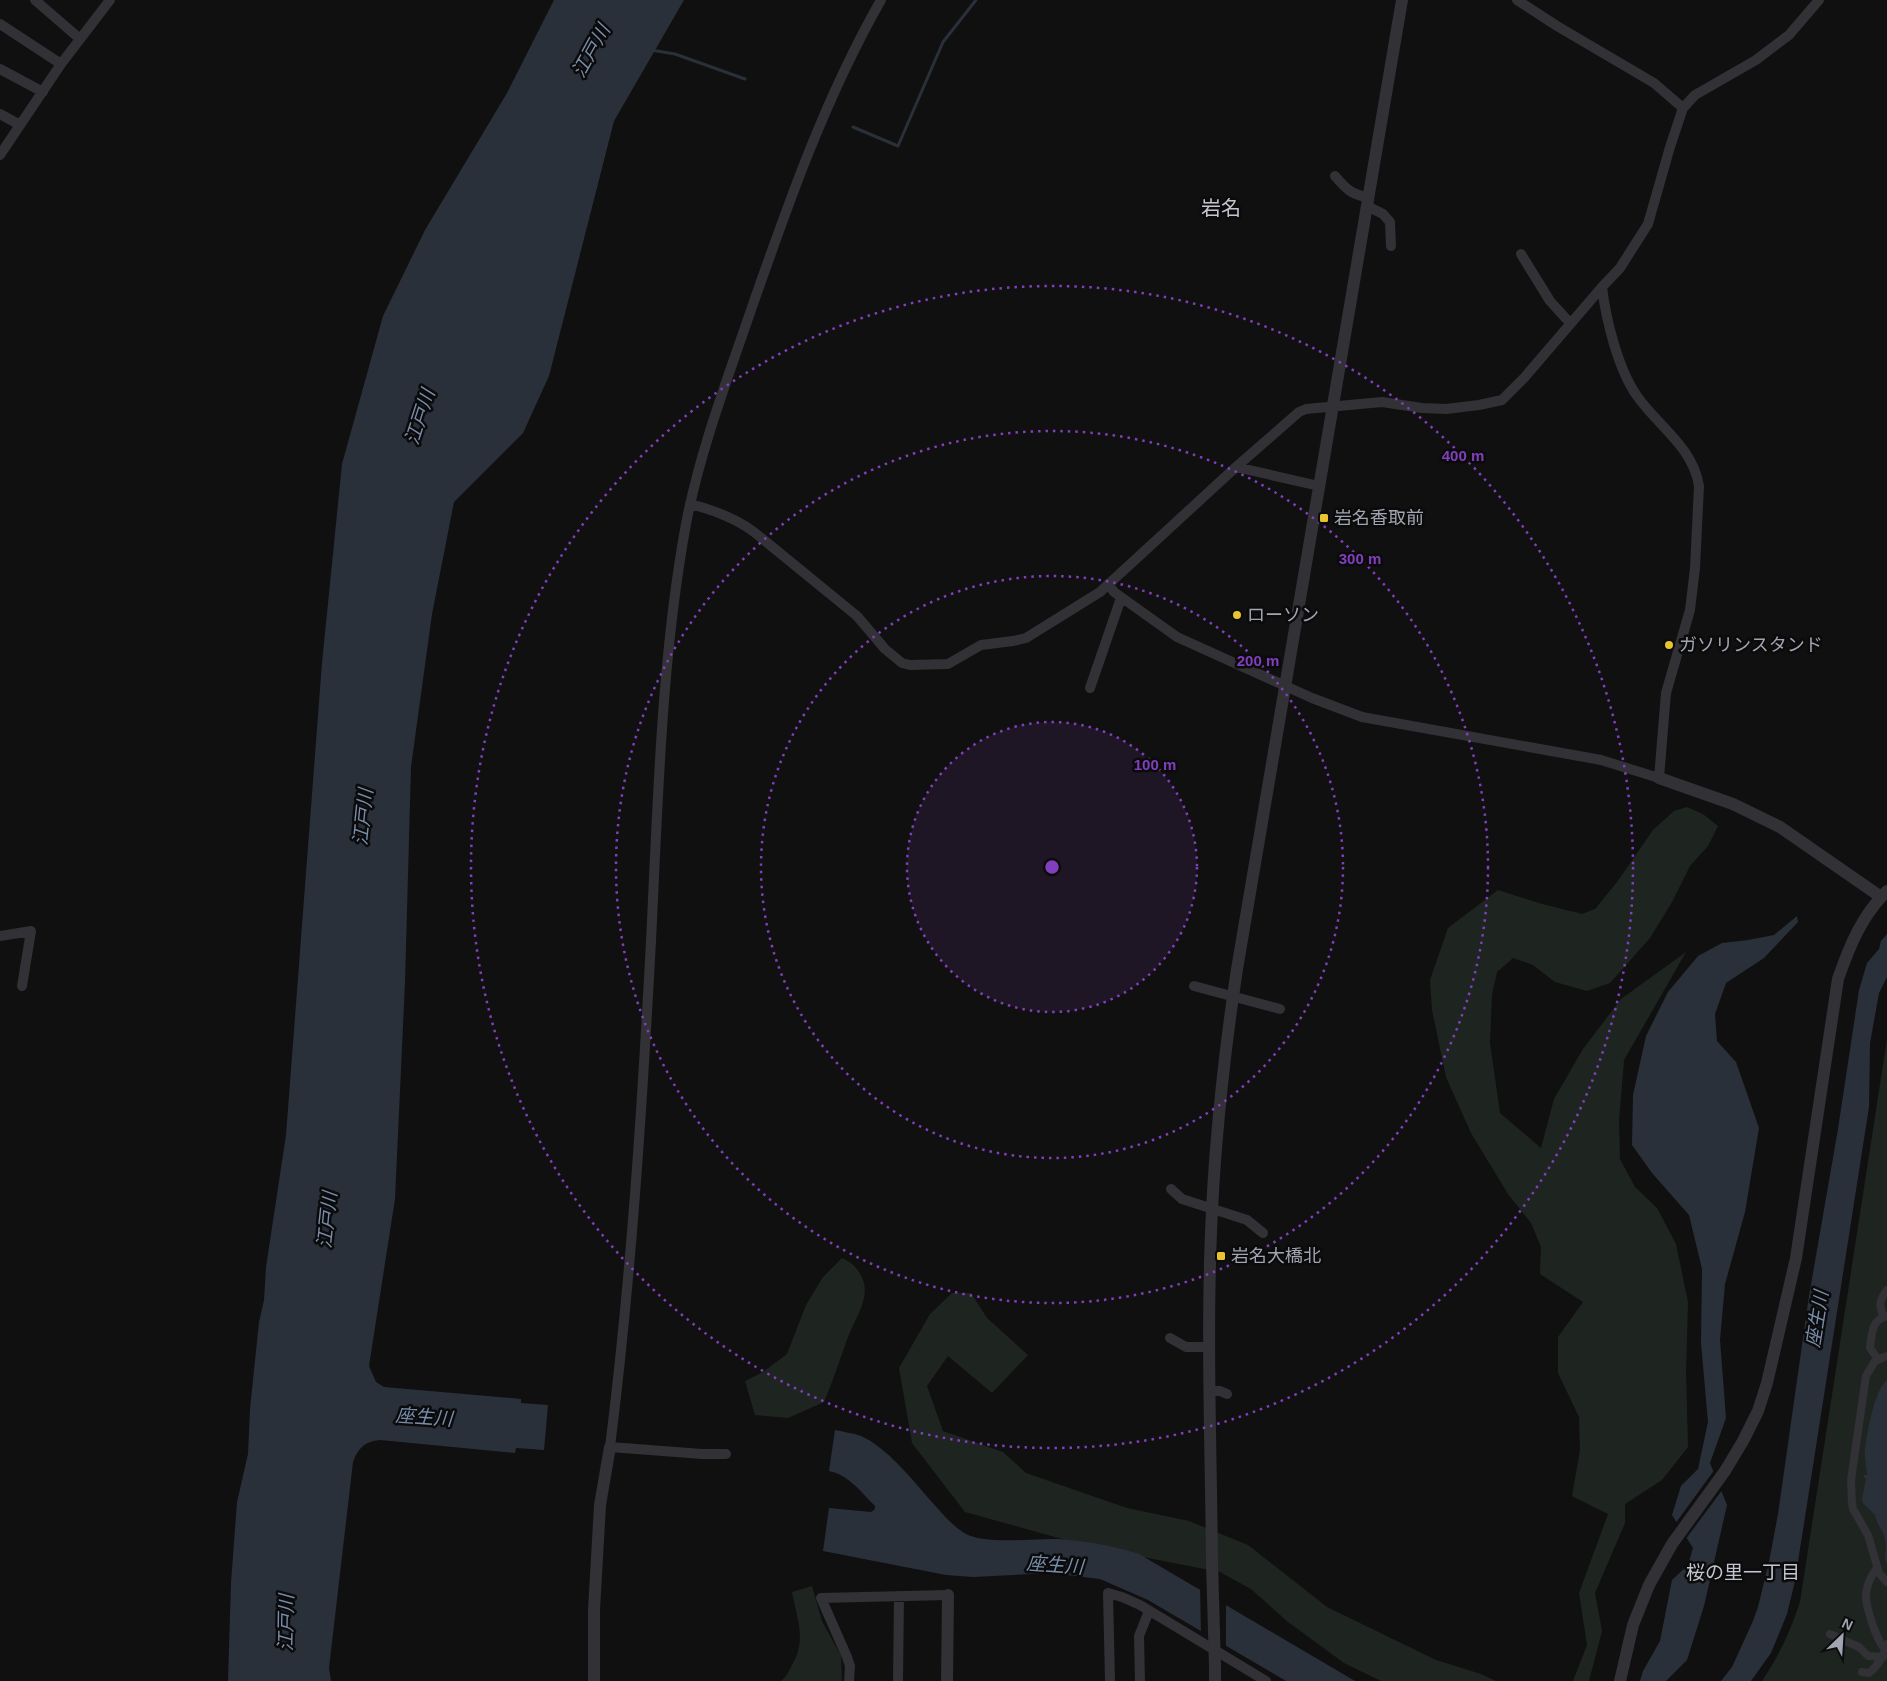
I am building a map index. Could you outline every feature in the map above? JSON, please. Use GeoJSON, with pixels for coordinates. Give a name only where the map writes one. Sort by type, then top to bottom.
{"type":"FeatureCollection","features":[{"type":"Feature","properties":{"kind":"street"},"geometry":{"type":"LineString","coordinates":[[35,0],[80,39]]}},
{"type":"Feature","properties":{"kind":"street"},"geometry":{"type":"LineString","coordinates":[[0,155],[61,64],[110,0]]}},
{"type":"Feature","properties":{"kind":"street"},"geometry":{"type":"LineString","coordinates":[[594,1681],[594,1610],[600,1505],[610,1447],[619,1375],[637,1187],[660,758],[676,582],[690,504],[720,399],[795,186],[851,54],[881,0]]}},
{"type":"Feature","properties":{"kind":"street"},"geometry":{"type":"LineString","coordinates":[[1215,1681],[1210,1347],[1212,1209],[1220,1105],[1233,997],[1402,0]]}},
{"type":"Feature","properties":{"kind":"street"},"geometry":{"type":"LineString","coordinates":[[1517,0],[1557,26],[1654,83],[1683,108]]}},
{"type":"Feature","properties":{"kind":"street"},"geometry":{"type":"LineString","coordinates":[[690,504],[715,511],[749,528],[857,616],[893,657],[902,663],[910,665],[948,664],[981,645],[1026,638],[1100,592],[1236,467],[1306,408],[1382,402],[1422,408],[1446,409],[1502,400],[1524,378],[1570,323],[1620,268],[1648,224],[1683,108],[1695,95],[1756,60],[1789,35],[1819,0]]}},
{"type":"Feature","properties":{"kind":"street"},"geometry":{"type":"LineString","coordinates":[[0,24],[61,64]]}},
{"type":"Feature","properties":{"kind":"street"},"geometry":{"type":"LineString","coordinates":[[0,69],[42,92]]}},
{"type":"Feature","properties":{"kind":"street"},"geometry":{"type":"LineString","coordinates":[[0,114],[20,125]]}},
{"type":"Feature","properties":{"kind":"street"},"geometry":{"type":"LineString","coordinates":[[1335,176],[1346,189],[1368,202],[1390,222],[1392,233],[1391,246]]}},
{"type":"Feature","properties":{"kind":"street"},"geometry":{"type":"LineString","coordinates":[[1521,254],[1550,301],[1570,323]]}},
{"type":"Feature","properties":{"kind":"street"},"geometry":{"type":"LineString","coordinates":[[1602,287],[1605,312],[1626,377],[1637,397],[1682,447],[1697,473],[1699,486],[1695,568],[1690,610],[1666,693],[1659,778]]}},
{"type":"Feature","properties":{"kind":"street"},"geometry":{"type":"LineString","coordinates":[[1236,467],[1319,486]]}},
{"type":"Feature","properties":{"kind":"street"},"geometry":{"type":"LineString","coordinates":[[1108,584],[1114,592],[1177,637],[1286,686],[1362,717],[1601,760],[1659,778],[1733,804],[1780,827],[1884,894],[1854,937],[1838,979],[1796,1258],[1782,1325],[1758,1411],[1744,1441],[1672,1544],[1649,1585],[1633,1625],[1620,1681]]}},
{"type":"Feature","properties":{"kind":"street"},"geometry":{"type":"LineString","coordinates":[[1090,688],[1122,598]]}},
{"type":"Feature","properties":{"kind":"street"},"geometry":{"type":"LineString","coordinates":[[0,936],[31,931],[22,986]]}},
{"type":"Feature","properties":{"kind":"street"},"geometry":{"type":"LineString","coordinates":[[1194,986],[1280,1009]]}},
{"type":"Feature","properties":{"kind":"street"},"geometry":{"type":"LineString","coordinates":[[1171,1189],[1182,1199],[1247,1220],[1263,1233]]}},
{"type":"Feature","properties":{"kind":"street"},"geometry":{"type":"LineString","coordinates":[[1878,1359],[1870,1348],[1873,1327],[1879,1319],[1886,1316],[1880,1308],[1880,1303],[1887,1290]]}},
{"type":"Feature","properties":{"kind":"street"},"geometry":{"type":"LineString","coordinates":[[1170,1338],[1186,1348],[1210,1347]]}},
{"type":"Feature","properties":{"kind":"street"},"geometry":{"type":"LineString","coordinates":[[1887,1356],[1878,1359],[1872,1364],[1866,1376],[1851,1487],[1853,1509],[1868,1535],[1879,1573],[1887,1582]]}},
{"type":"Feature","properties":{"kind":"street"},"geometry":{"type":"LineString","coordinates":[[1210,1391],[1220,1391],[1227,1394]]}},
{"type":"Feature","properties":{"kind":"street"},"geometry":{"type":"LineString","coordinates":[[610,1447],[726,1454]]}},
{"type":"Feature","properties":{"kind":"street"},"geometry":{"type":"LineString","coordinates":[[1877,1568],[1868,1583],[1866,1599],[1879,1643],[1886,1649]]}},
{"type":"Feature","properties":{"kind":"street"},"geometry":{"type":"LineString","coordinates":[[1110,1681],[1108,1593],[1122,1597],[1149,1611],[1266,1681]]}},
{"type":"Feature","properties":{"kind":"street"},"geometry":{"type":"LineString","coordinates":[[850,1681],[850,1666],[847,1657],[821,1598],[948,1595],[947,1681]]}},
{"type":"Feature","properties":{"kind":"street"},"geometry":{"type":"LineString","coordinates":[[898,1681],[899,1596]]}},
{"type":"Feature","properties":{"kind":"street"},"geometry":{"type":"LineString","coordinates":[[1140,1681],[1139,1636],[1149,1611]]}},
{"type":"Feature","properties":{"kind":"street"},"geometry":{"type":"LineString","coordinates":[[1830,1634],[1859,1647],[1868,1656],[1873,1658],[1886,1649]]}},
{"type":"Feature","properties":{"kind":"street"},"geometry":{"type":"LineString","coordinates":[[1862,1672],[1869,1673],[1872,1671],[1886,1649]]}},
{"type":"Feature","properties":{"kind":"shaded area"},"geometry":{"type":"Polygon","coordinates":[[[1687,807],[1703,814],[1718,826],[1708,846],[1690,866],[1672,902],[1650,938],[1610,983],[1587,991],[1555,982],[1533,965],[1513,958],[1497,972],[1492,994],[1490,1043],[1500,1113],[1541,1148],[1554,1099],[1583,1049],[1621,999],[1686,952],[1624,1060],[1619,1120],[1620,1159],[1635,1187],[1657,1208],[1676,1244],[1688,1302],[1686,1372],[1688,1447],[1662,1480],[1625,1504],[1625,1523],[1595,1593],[1602,1631],[1589,1681],[1573,1681],[1587,1645],[1579,1593],[1608,1514],[1572,1496],[1580,1450],[1579,1417],[1558,1373],[1558,1337],[1583,1302],[1540,1274],[1541,1247],[1531,1223],[1508,1194],[1471,1133],[1446,1077],[1432,1010],[1430,980],[1448,928],[1498,890],[1582,914],[1595,909],[1617,882],[1653,830],[1674,811],[1687,807]]]}},
{"type":"Feature","properties":{"kind":"shaded area"},"geometry":{"type":"Polygon","coordinates":[[[1887,1039],[1887,1681],[1762,1681],[1784,1643],[1800,1602],[1887,1039]]]}},
{"type":"Feature","properties":{"kind":"shaded area"},"geometry":{"type":"Polygon","coordinates":[[[842,1258],[852,1264],[859,1272],[865,1288],[864,1297],[824,1402],[788,1418],[755,1415],[745,1381],[763,1372],[787,1354],[806,1305],[823,1277],[842,1258]]]}},
{"type":"Feature","properties":{"kind":"shaded area"},"geometry":{"type":"Polygon","coordinates":[[[952,1293],[971,1293],[987,1318],[1028,1355],[992,1393],[948,1356],[927,1386],[943,1431],[1003,1452],[1026,1473],[1127,1508],[1189,1521],[1248,1545],[1327,1607],[1436,1660],[1481,1674],[1496,1681],[1381,1681],[1344,1663],[1288,1622],[1251,1589],[1220,1572],[1091,1547],[965,1512],[912,1443],[899,1368],[930,1314],[952,1293]]]}},
{"type":"Feature","properties":{"kind":"shaded area"},"geometry":{"type":"Polygon","coordinates":[[[812,1586],[822,1621],[841,1656],[842,1681],[781,1681],[786,1676],[797,1656],[799,1647],[800,1629],[792,1592],[812,1586]]]}},
{"type":"Feature","properties":{"kind":"water"},"geometry":{"type":"Polygon","coordinates":[[[554,0],[684,0],[614,121],[549,376],[523,433],[454,502],[432,614],[411,767],[405,982],[395,1199],[369,1366],[376,1382],[384,1387],[521,1399],[521,1403],[548,1405],[544,1450],[516,1448],[515,1453],[380,1440],[363,1446],[353,1462],[329,1668],[331,1681],[228,1681],[231,1583],[237,1502],[248,1454],[250,1409],[259,1322],[264,1300],[266,1267],[286,1135],[322,663],[342,464],[383,316],[425,230],[507,93],[554,0]]]}},
{"type":"Feature","properties":{"kind":"water"},"geometry":{"type":"Polygon","coordinates":[[[1797,916],[1798,922],[1764,958],[1726,983],[1715,1014],[1717,1041],[1736,1062],[1759,1128],[1745,1212],[1725,1284],[1720,1340],[1726,1418],[1710,1463],[1727,1505],[1704,1606],[1687,1660],[1666,1681],[1640,1681],[1643,1671],[1660,1641],[1672,1580],[1688,1565],[1693,1548],[1672,1515],[1681,1486],[1698,1469],[1708,1422],[1701,1343],[1702,1269],[1689,1215],[1652,1173],[1632,1145],[1633,1095],[1646,1036],[1668,992],[1698,956],[1722,943],[1774,935],[1797,916]]]}},
{"type":"Feature","properties":{"kind":"water","name":"座生川"},"geometry":{"type":"Polygon","coordinates":[[[1887,934],[1887,977],[1879,993],[1870,1043],[1869,1107],[1795,1581],[1787,1614],[1771,1653],[1751,1681],[1721,1681],[1732,1667],[1753,1621],[1769,1562],[1778,1514],[1809,1296],[1838,1129],[1859,990],[1867,963],[1879,949],[1881,941],[1887,934]]]}},
{"type":"Feature","properties":{"kind":"water"},"geometry":{"type":"Polygon","coordinates":[[[1887,1380],[1887,1564],[1884,1534],[1875,1515],[1863,1503],[1862,1499],[1866,1479],[1864,1475],[1867,1475],[1865,1454],[1869,1424],[1879,1392],[1887,1380]]]}},
{"type":"Feature","properties":{"kind":"water","name":"座生川"},"geometry":{"type":"Polygon","coordinates":[[[835,1430],[861,1436],[880,1447],[947,1518],[966,1534],[998,1540],[1057,1539],[1078,1541],[1139,1554],[1355,1681],[1286,1681],[1148,1600],[1100,1579],[1051,1573],[973,1577],[946,1575],[823,1551],[829,1508],[871,1512],[875,1509],[875,1506],[849,1480],[829,1471],[835,1430]]]}},
{"type":"Feature","properties":{"kind":"pier"},"geometry":{"type":"Polygon","coordinates":[[[1715,1469],[1723,1489],[1685,1540],[1675,1524],[1715,1469]]]}},
{"type":"Feature","properties":{"kind":"pier"},"geometry":{"type":"Polygon","coordinates":[[[1200,1586],[1226,1602],[1226,1649],[1201,1635],[1200,1586]]]}},
{"type":"Feature","properties":{"kind":"waterway"},"geometry":{"type":"LineString","coordinates":[[853,127],[898,146],[943,42],[976,0]]}},
{"type":"Feature","properties":{"kind":"waterway"},"geometry":{"type":"LineString","coordinates":[[651,50],[675,54],[745,79]]}},
{"type":"Feature","properties":{"kind":"place","name":"岩名香取前"},"geometry":{"type":"Point","coordinates":[1324,518]}},
{"type":"Feature","properties":{"kind":"place","name":"ローソン"},"geometry":{"type":"Point","coordinates":[1237,615]}},
{"type":"Feature","properties":{"kind":"place","name":"ガソリンスタンド"},"geometry":{"type":"Point","coordinates":[1669,645]}},
{"type":"Feature","properties":{"kind":"place","name":"岩名大橋北"},"geometry":{"type":"Point","coordinates":[1221,1256]}},
{"type":"Feature","properties":{"kind":"district","name":"岩名"},"geometry":{"type":"Point","coordinates":[1221,208]}},
{"type":"Feature","properties":{"kind":"district","name":"桜の里一丁目"},"geometry":{"type":"Point","coordinates":[1743,1572]}},
{"type":"Feature","properties":{"kind":"water label","name":"江戸川"},"geometry":{"type":"Point","coordinates":[591,51]}},
{"type":"Feature","properties":{"kind":"water label","name":"江戸川"},"geometry":{"type":"Point","coordinates":[420,417]}},
{"type":"Feature","properties":{"kind":"water label","name":"江戸川"},"geometry":{"type":"Point","coordinates":[363,817]}},
{"type":"Feature","properties":{"kind":"water label","name":"江戸川"},"geometry":{"type":"Point","coordinates":[327,1220]}},
{"type":"Feature","properties":{"kind":"water label","name":"江戸川"},"geometry":{"type":"Point","coordinates":[286,1623]}}]}
